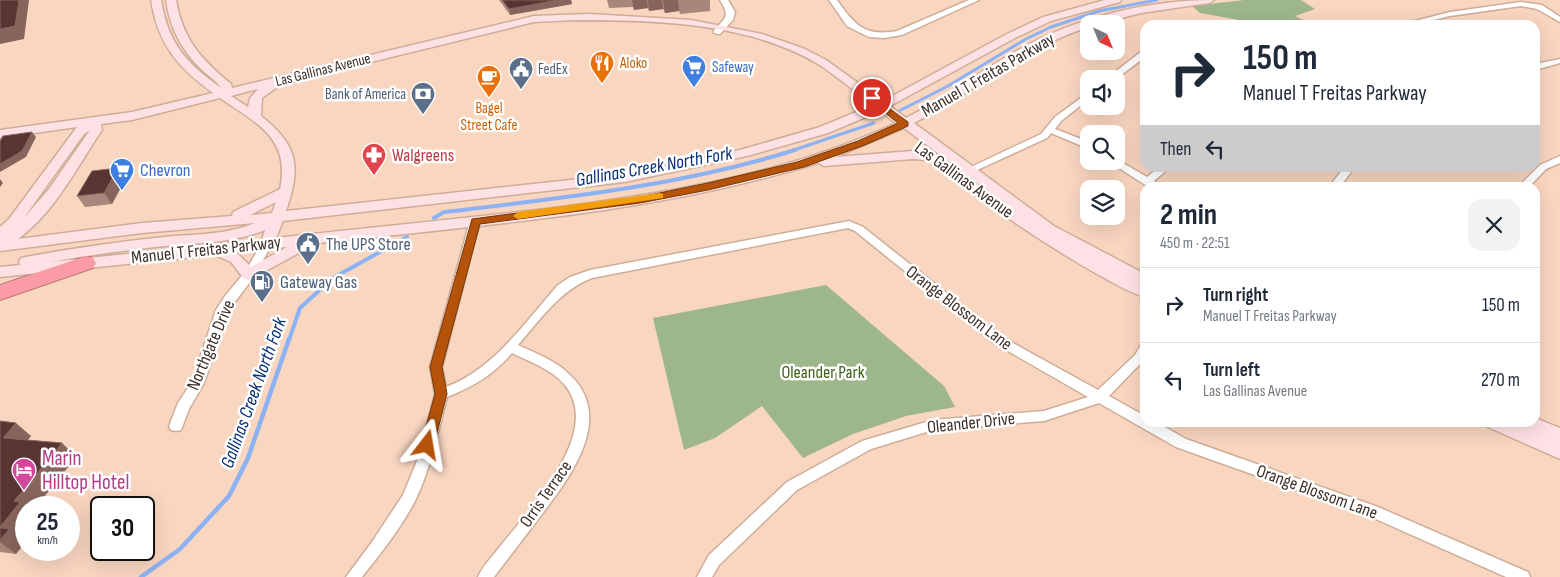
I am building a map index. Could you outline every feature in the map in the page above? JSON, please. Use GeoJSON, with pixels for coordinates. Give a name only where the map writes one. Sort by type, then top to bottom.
{"type":"FeatureCollection","features":[{"type":"Feature","properties":{"kind":"highway"},"geometry":{"type":"LineString","coordinates":[[0,293],[86,264]]}},
{"type":"Feature","properties":{"kind":"main road","name":"Northgate Drive"},"geometry":{"type":"LineString","coordinates":[[156,0],[159,24],[169,45],[181,61],[204,82],[224,94],[275,132],[282,143],[289,160],[286,191],[267,244]]}},
{"type":"Feature","properties":{"kind":"main road","name":"Northgate Drive"},"geometry":{"type":"LineString","coordinates":[[171,0],[174,22],[186,45],[199,62],[227,86],[224,94]]}},
{"type":"Feature","properties":{"kind":"main road","name":"Manuel T Freitas Parkway"},"geometry":{"type":"LineString","coordinates":[[0,272],[475,221],[640,200],[718,184],[800,164],[862,143],[887,117],[1011,36],[1047,20],[1116,0]]}},
{"type":"Feature","properties":{"kind":"main road","name":"Manuel T Freitas Parkway"},"geometry":{"type":"LineString","coordinates":[[0,245],[71,236],[276,217],[624,178],[766,147],[824,130],[887,117],[957,94],[1031,46],[1099,19],[1146,8],[1209,0]]}},
{"type":"Feature","properties":{"kind":"main road","name":"Las Gallinas Avenue"},"geometry":{"type":"LineString","coordinates":[[0,134],[132,116],[534,19],[572,16],[647,19],[670,26],[719,30],[800,56],[829,79],[887,117],[1053,243],[1109,275],[1140,290]]}},
{"type":"Feature","properties":{"kind":"main road"},"geometry":{"type":"LineString","coordinates":[[159,24],[174,22]]}},
{"type":"Feature","properties":{"kind":"main road"},"geometry":{"type":"LineString","coordinates":[[255,118],[254,102],[256,96],[290,78]]}},
{"type":"Feature","properties":{"kind":"main road"},"geometry":{"type":"LineString","coordinates":[[184,104],[198,97],[204,82]]}},
{"type":"Feature","properties":{"kind":"main road","name":"Las Gallinas Avenue"},"geometry":{"type":"LineString","coordinates":[[887,117],[933,158],[962,173],[1049,229],[1140,278]]}},
{"type":"Feature","properties":{"kind":"main road"},"geometry":{"type":"LineString","coordinates":[[0,235],[21,211],[80,131],[94,121],[96,130],[43,208],[36,222],[37,230],[45,234],[71,236]]}},
{"type":"Feature","properties":{"kind":"main road"},"geometry":{"type":"LineString","coordinates":[[800,164],[913,155],[933,158]]}},
{"type":"Feature","properties":{"kind":"main road"},"geometry":{"type":"LineString","coordinates":[[222,221],[256,208],[286,191],[298,204],[313,213]]}},
{"type":"Feature","properties":{"kind":"main road"},"geometry":{"type":"LineString","coordinates":[[0,245],[18,234],[43,208]]}},
{"type":"Feature","properties":{"kind":"main road"},"geometry":{"type":"LineString","coordinates":[[0,226],[21,211]]}},
{"type":"Feature","properties":{"kind":"main road"},"geometry":{"type":"LineString","coordinates":[[267,244],[288,225],[313,213]]}},
{"type":"Feature","properties":{"kind":"main road"},"geometry":{"type":"LineString","coordinates":[[0,267],[56,255],[234,236],[250,231],[276,217]]}},
{"type":"Feature","properties":{"kind":"main road"},"geometry":{"type":"LineString","coordinates":[[213,249],[230,254],[238,259],[249,275],[285,253],[322,238]]}},
{"type":"Feature","properties":{"kind":"main road"},"geometry":{"type":"LineString","coordinates":[[1505,427],[1560,451]]}},
{"type":"Feature","properties":{"kind":"main road"},"geometry":{"type":"LineString","coordinates":[[1538,427],[1560,436]]}},
{"type":"Feature","properties":{"kind":"street"},"geometry":{"type":"LineString","coordinates":[[719,30],[730,18],[731,12],[724,0]]}},
{"type":"Feature","properties":{"kind":"street"},"geometry":{"type":"LineString","coordinates":[[833,0],[850,24],[872,35],[884,36],[899,33],[975,0]]}},
{"type":"Feature","properties":{"kind":"street"},"geometry":{"type":"LineString","coordinates":[[1424,20],[1450,14],[1521,4],[1539,7],[1560,20]]}},
{"type":"Feature","properties":{"kind":"street"},"geometry":{"type":"LineString","coordinates":[[1122,70],[1140,57]]}},
{"type":"Feature","properties":{"kind":"street"},"geometry":{"type":"LineString","coordinates":[[1540,66],[1560,61]]}},
{"type":"Feature","properties":{"kind":"street"},"geometry":{"type":"LineString","coordinates":[[962,173],[1044,136],[1058,119],[1080,102]]}},
{"type":"Feature","properties":{"kind":"street"},"geometry":{"type":"LineString","coordinates":[[1050,130],[1080,141]]}},
{"type":"Feature","properties":{"kind":"street"},"geometry":{"type":"LineString","coordinates":[[1540,169],[1560,158]]}},
{"type":"Feature","properties":{"kind":"street"},"geometry":{"type":"LineString","coordinates":[[1125,168],[1147,182],[1159,172]]}},
{"type":"Feature","properties":{"kind":"street"},"geometry":{"type":"LineString","coordinates":[[1338,182],[1346,172]]}},
{"type":"Feature","properties":{"kind":"street"},"geometry":{"type":"LineString","coordinates":[[1528,182],[1537,172]]}},
{"type":"Feature","properties":{"kind":"street"},"geometry":{"type":"LineString","coordinates":[[352,577],[377,547],[409,498],[424,461],[441,394],[436,367],[475,221]]}},
{"type":"Feature","properties":{"kind":"street","name":"Orange Blossom Lane"},"geometry":{"type":"LineString","coordinates":[[441,394],[467,384],[492,366],[562,288],[574,280],[590,274],[849,224],[859,229],[998,340],[1140,420]]}},
{"type":"Feature","properties":{"kind":"street","name":"Northgate Drive"},"geometry":{"type":"LineString","coordinates":[[176,426],[183,407],[198,383],[222,310],[249,275],[267,244]]}},
{"type":"Feature","properties":{"kind":"street","name":"Orris Terrace"},"geometry":{"type":"LineString","coordinates":[[484,577],[564,473],[578,444],[582,425],[582,407],[574,388],[561,373],[511,347]]}},
{"type":"Feature","properties":{"kind":"street","name":"Oleander Drive"},"geometry":{"type":"LineString","coordinates":[[704,577],[714,560],[792,486],[867,445],[933,424],[1044,416],[1099,398],[1140,356]]}},
{"type":"Feature","properties":{"kind":"street","name":"Orange Blossom Lane"},"geometry":{"type":"LineString","coordinates":[[1152,427],[1181,443],[1373,512],[1522,577]]}},
{"type":"Feature","properties":{"kind":"green space"},"geometry":{"type":"Polygon","coordinates":[[[1244,0],[1301,0],[1315,9],[1295,16],[1303,20],[1239,20],[1200,13],[1192,6],[1244,0]]]}},
{"type":"Feature","properties":{"kind":"green space","name":"Oleander Park"},"geometry":{"type":"Polygon","coordinates":[[[826,285],[944,386],[955,407],[906,416],[853,434],[803,458],[762,406],[715,438],[684,450],[653,318],[826,285]]]}},
{"type":"Feature","properties":{"kind":"building"},"geometry":{"type":"Polygon","coordinates":[[[0,0],[19,0],[15,26],[0,29],[0,0]]]}},
{"type":"Feature","properties":{"kind":"building"},"geometry":{"type":"Polygon","coordinates":[[[502,0],[558,0],[509,9],[502,0]]]}},
{"type":"Feature","properties":{"kind":"building"},"geometry":{"type":"Polygon","coordinates":[[[32,132],[22,151],[0,164],[0,141],[3,136],[32,132]]]}},
{"type":"Feature","properties":{"kind":"building"},"geometry":{"type":"Polygon","coordinates":[[[118,168],[104,193],[77,196],[92,171],[118,168]]]}},
{"type":"Feature","properties":{"kind":"building"},"geometry":{"type":"Polygon","coordinates":[[[0,421],[16,423],[3,438],[62,443],[18,496],[15,496],[15,508],[0,527],[0,421]]]}},
{"type":"Feature","properties":{"kind":"building"},"geometry":{"type":"Polygon","coordinates":[[[0,528],[9,529],[0,540],[0,528]]]}},
{"type":"Feature","properties":{"kind":"waterway","name":"Gallinas Creek North Fork"},"geometry":{"type":"LineString","coordinates":[[897,112],[948,86],[1026,39],[1051,27],[1099,11],[1157,0]]}},
{"type":"Feature","properties":{"kind":"waterway","name":"Gallinas Creek North Fork"},"geometry":{"type":"LineString","coordinates":[[791,151],[874,123]]}},
{"type":"Feature","properties":{"kind":"waterway","name":"Gallinas Creek North Fork"},"geometry":{"type":"LineString","coordinates":[[434,218],[444,212],[577,196],[665,182],[708,173],[795,150]]}},
{"type":"Feature","properties":{"kind":"waterway","name":"Gallinas Creek North Fork"},"geometry":{"type":"LineString","coordinates":[[289,340],[300,308],[333,278],[407,237]]}},
{"type":"Feature","properties":{"kind":"waterway","name":"Gallinas Creek North Fork"},"geometry":{"type":"LineString","coordinates":[[141,577],[180,549],[229,496],[248,458],[289,339]]}},
{"type":"Feature","properties":{"kind":"slow traffic"},"geometry":{"type":"LineString","coordinates":[[518,216],[660,196]]}},
{"type":"Feature","properties":{"kind":"place","name":"Aloko"},"geometry":{"type":"Point","coordinates":[602,84]}},
{"type":"Feature","properties":{"kind":"place","name":"Safeway"},"geometry":{"type":"Point","coordinates":[694,88]}},
{"type":"Feature","properties":{"kind":"place","name":"FedEx"},"geometry":{"type":"Point","coordinates":[521,90]}},
{"type":"Feature","properties":{"kind":"place","name":"Bagel Street Cafe"},"geometry":{"type":"Point","coordinates":[489,98]}},
{"type":"Feature","properties":{"kind":"place","name":"Bank of America"},"geometry":{"type":"Point","coordinates":[423,115]}},
{"type":"Feature","properties":{"kind":"place","name":"Walgreens"},"geometry":{"type":"Point","coordinates":[374,176]}},
{"type":"Feature","properties":{"kind":"place","name":"Chevron"},"geometry":{"type":"Point","coordinates":[122,191]}},
{"type":"Feature","properties":{"kind":"place","name":"The UPS Store"},"geometry":{"type":"Point","coordinates":[308,265]}},
{"type":"Feature","properties":{"kind":"place","name":"Gateway Gas"},"geometry":{"type":"Point","coordinates":[262,303]}},
{"type":"Feature","properties":{"kind":"place","name":"Marin Hilltop Hotel"},"geometry":{"type":"Point","coordinates":[24,491]}},
{"type":"Feature","properties":{"kind":"route"},"geometry":{"type":"LineString","coordinates":[[427,445],[441,394],[436,367],[475,221],[640,200],[708,187],[800,164],[862,143],[904,124],[872,98]]}}]}
